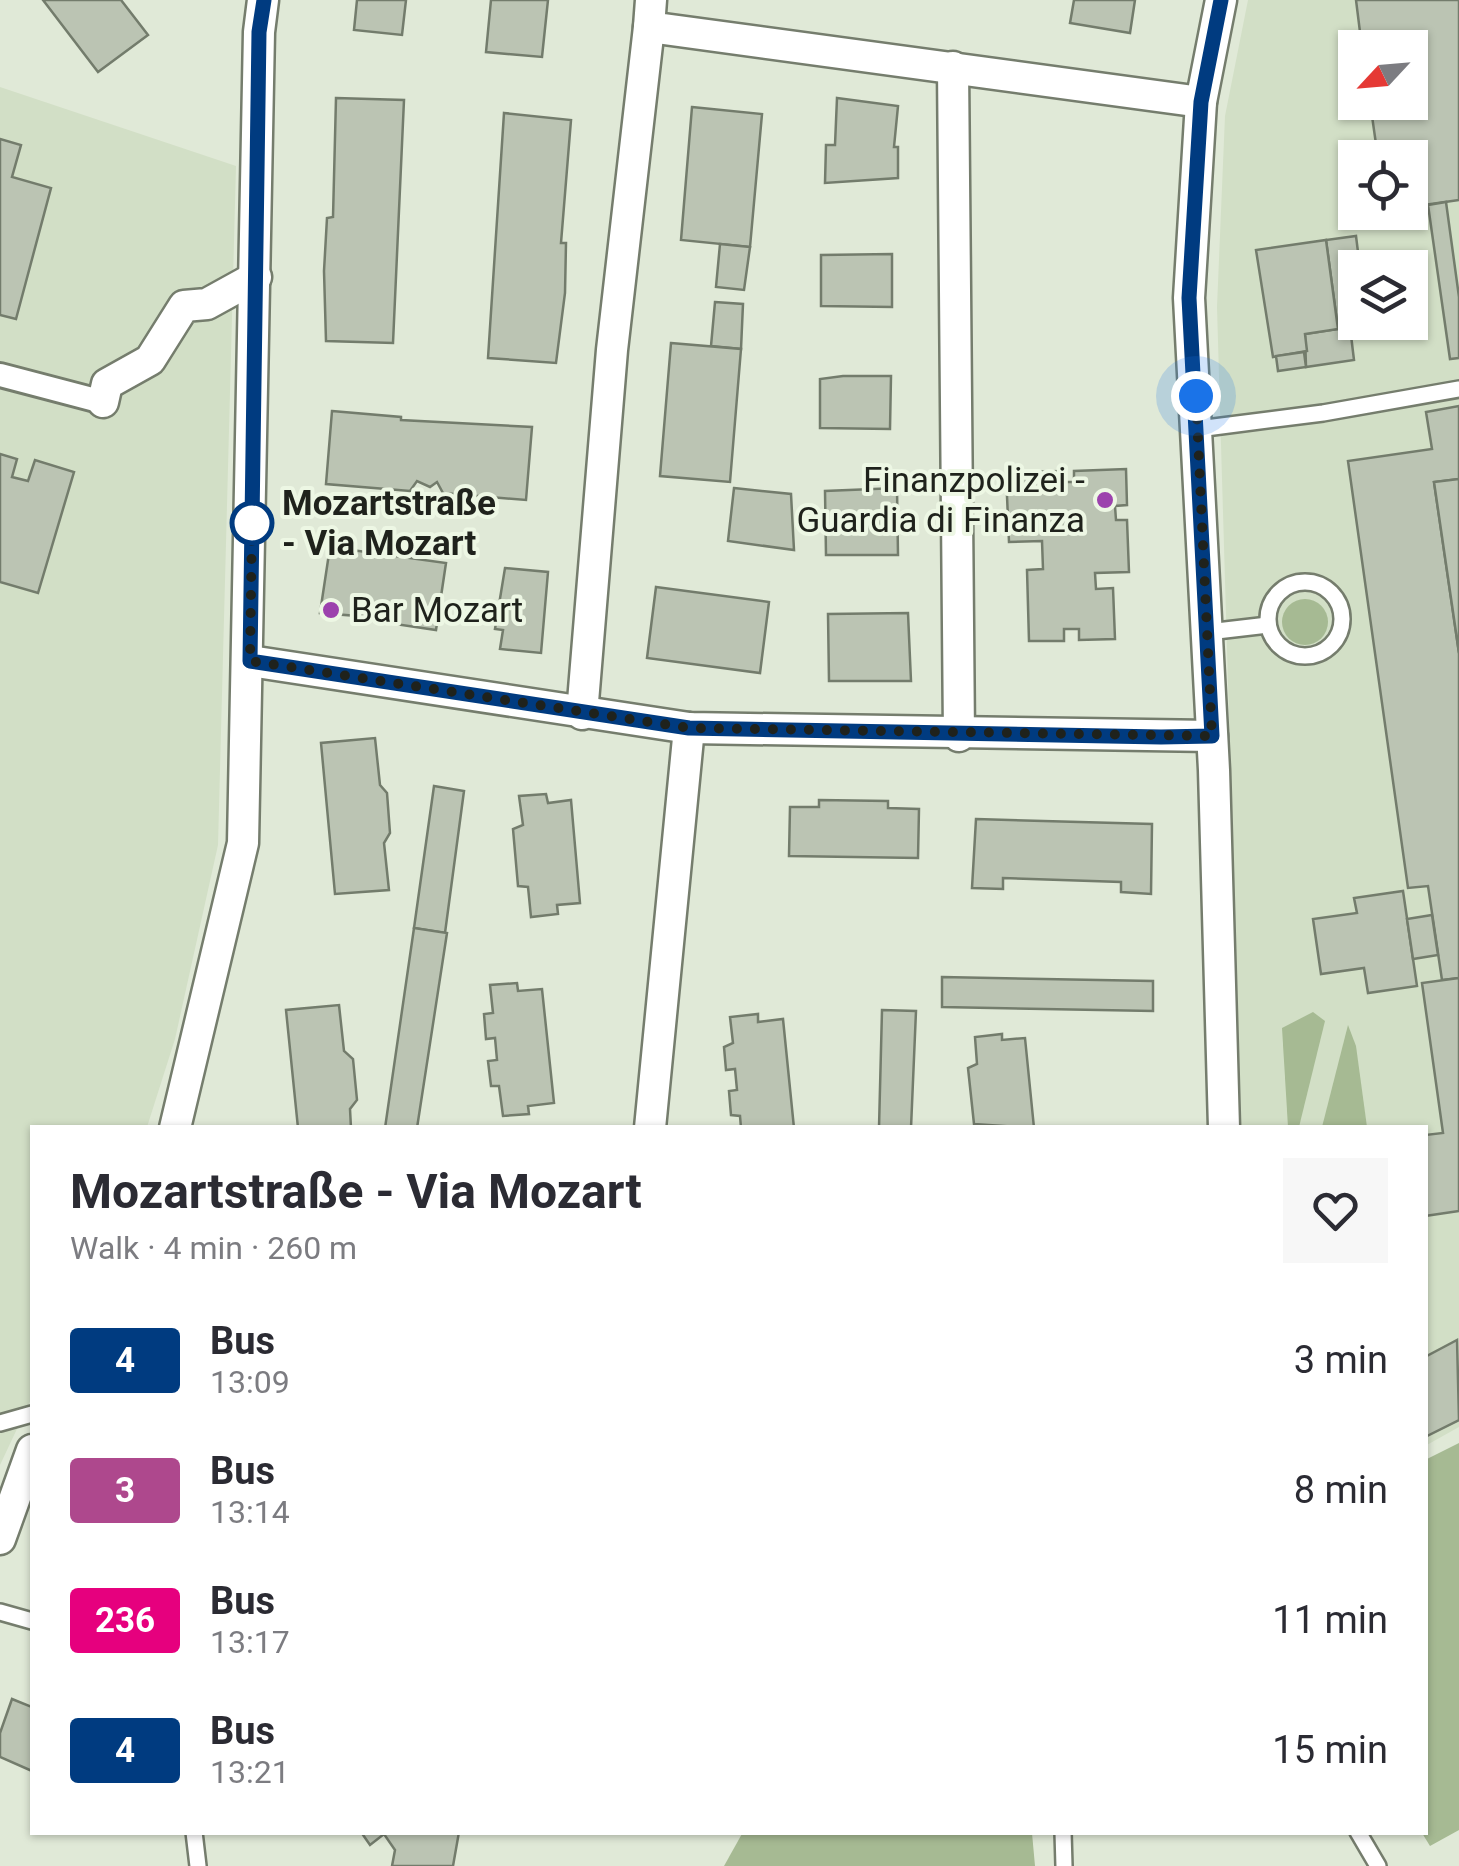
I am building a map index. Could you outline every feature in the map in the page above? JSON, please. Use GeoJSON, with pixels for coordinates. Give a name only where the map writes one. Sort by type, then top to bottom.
{"type":"FeatureCollection","features":[{"type":"Feature","properties":{"kind":"street"},"geometry":{"type":"LineString","coordinates":[[176,1125],[244,843],[259,32],[264,0]]}},
{"type":"Feature","properties":{"kind":"street"},"geometry":{"type":"LineString","coordinates":[[1221,0],[1201,102],[1189,298],[1208,632],[1224,1125]]}},
{"type":"Feature","properties":{"kind":"street"},"geometry":{"type":"LineString","coordinates":[[582,714],[612,350],[650,14],[953,68],[1201,102]]}},
{"type":"Feature","properties":{"kind":"street"},"geometry":{"type":"LineString","coordinates":[[953,68],[958,736]]}},
{"type":"Feature","properties":{"kind":"street"},"geometry":{"type":"LineString","coordinates":[[0,375],[103,402],[106,384],[150,360],[184,306],[207,304],[256,276]]}},
{"type":"Feature","properties":{"kind":"street"},"geometry":{"type":"LineString","coordinates":[[250,661],[689,728],[958,736],[1212,736]]}},
{"type":"Feature","properties":{"kind":"street"},"geometry":{"type":"LineString","coordinates":[[650,1125],[689,728]]}},
{"type":"Feature","properties":{"kind":"street"},"geometry":{"type":"LineString","coordinates":[[0,1539],[30,1456]]}},
{"type":"Feature","properties":{"kind":"lane"},"geometry":{"type":"LineString","coordinates":[[1198,429],[1323,414],[1459,389]]}},
{"type":"Feature","properties":{"kind":"lane"},"geometry":{"type":"LineString","coordinates":[[1317,583],[1328,589],[1341,607],[1336,640],[1317,654],[1305,656],[1281,647],[1268,626],[1272,600],[1291,584],[1317,583]]}},
{"type":"Feature","properties":{"kind":"lane"},"geometry":{"type":"LineString","coordinates":[[1208,632],[1268,626]]}},
{"type":"Feature","properties":{"kind":"lane"},"geometry":{"type":"LineString","coordinates":[[0,1423],[30,1415]]}},
{"type":"Feature","properties":{"kind":"lane"},"geometry":{"type":"LineString","coordinates":[[0,1612],[30,1620]]}},
{"type":"Feature","properties":{"kind":"lane"},"geometry":{"type":"LineString","coordinates":[[194,1835],[198,1866]]}},
{"type":"Feature","properties":{"kind":"lane"},"geometry":{"type":"LineString","coordinates":[[1063,1835],[1064,1866]]}},
{"type":"Feature","properties":{"kind":"lane"},"geometry":{"type":"LineString","coordinates":[[1360,1835],[1378,1866]]}},
{"type":"Feature","properties":{"kind":"shaded area"},"geometry":{"type":"Polygon","coordinates":[[[1248,0],[1459,0],[1459,1427],[1428,1444],[1428,1125],[1241,1125],[1217,307],[1225,116],[1248,0]]]}},
{"type":"Feature","properties":{"kind":"shaded area"},"geometry":{"type":"Polygon","coordinates":[[[0,87],[236,166],[218,845],[175,1039],[148,1125],[30,1125],[30,1401],[0,1465],[0,87]]]}},
{"type":"Feature","properties":{"kind":"shaded area"},"geometry":{"type":"Polygon","coordinates":[[[1305,599],[1321,606],[1328,622],[1321,638],[1305,645],[1289,638],[1282,622],[1289,606],[1305,599]]]}},
{"type":"Feature","properties":{"kind":"shaded area"},"geometry":{"type":"Polygon","coordinates":[[[1313,1012],[1325,1021],[1299,1125],[1288,1125],[1282,1028],[1313,1012]]]}},
{"type":"Feature","properties":{"kind":"shaded area"},"geometry":{"type":"Polygon","coordinates":[[[1348,1025],[1356,1046],[1367,1125],[1323,1125],[1348,1025]]]}},
{"type":"Feature","properties":{"kind":"shaded area"},"geometry":{"type":"Polygon","coordinates":[[[1459,1443],[1459,1830],[1430,1846],[1423,1835],[1428,1835],[1428,1458],[1459,1443]]]}},
{"type":"Feature","properties":{"kind":"shaded area"},"geometry":{"type":"Polygon","coordinates":[[[741,1835],[1032,1835],[1035,1866],[724,1866],[741,1835]]]}},
{"type":"Feature","properties":{"kind":"building"},"geometry":{"type":"Polygon","coordinates":[[[43,0],[121,0],[148,35],[98,72],[43,0]]]}},
{"type":"Feature","properties":{"kind":"building"},"geometry":{"type":"Polygon","coordinates":[[[357,0],[406,0],[402,35],[354,30],[357,0]]]}},
{"type":"Feature","properties":{"kind":"building"},"geometry":{"type":"Polygon","coordinates":[[[491,0],[548,0],[542,57],[486,52],[491,0]]]}},
{"type":"Feature","properties":{"kind":"building"},"geometry":{"type":"Polygon","coordinates":[[[1074,0],[1135,0],[1130,33],[1070,23],[1074,0]]]}},
{"type":"Feature","properties":{"kind":"building"},"geometry":{"type":"Polygon","coordinates":[[[1356,0],[1459,0],[1459,200],[1428,204],[1428,140],[1375,140],[1373,120],[1428,120],[1428,30],[1360,30],[1356,0]]]}},
{"type":"Feature","properties":{"kind":"building"},"geometry":{"type":"Polygon","coordinates":[[[336,98],[404,100],[393,343],[326,341],[324,271],[327,218],[333,217],[336,98]]]}},
{"type":"Feature","properties":{"kind":"building"},"geometry":{"type":"Polygon","coordinates":[[[837,98],[898,106],[894,147],[898,147],[898,178],[825,183],[826,145],[835,145],[837,98]]]}},
{"type":"Feature","properties":{"kind":"building"},"geometry":{"type":"Polygon","coordinates":[[[692,107],[762,114],[750,247],[681,240],[692,107]]]}},
{"type":"Feature","properties":{"kind":"building"},"geometry":{"type":"Polygon","coordinates":[[[504,113],[571,120],[561,243],[566,243],[565,293],[556,363],[488,358],[504,113]]]}},
{"type":"Feature","properties":{"kind":"building"},"geometry":{"type":"Polygon","coordinates":[[[0,139],[21,145],[12,177],[51,188],[16,319],[0,315],[0,139]]]}},
{"type":"Feature","properties":{"kind":"building"},"geometry":{"type":"Polygon","coordinates":[[[1446,202],[1459,297],[1459,358],[1450,359],[1428,205],[1446,202]]]}},
{"type":"Feature","properties":{"kind":"building"},"geometry":{"type":"Polygon","coordinates":[[[1356,236],[1358,250],[1338,250],[1338,329],[1326,240],[1356,236]]]}},
{"type":"Feature","properties":{"kind":"building"},"geometry":{"type":"Polygon","coordinates":[[[1326,240],[1338,329],[1305,334],[1307,351],[1273,357],[1256,250],[1326,240]]]}},
{"type":"Feature","properties":{"kind":"building"},"geometry":{"type":"Polygon","coordinates":[[[720,244],[750,247],[744,290],[716,287],[720,244]]]}},
{"type":"Feature","properties":{"kind":"building"},"geometry":{"type":"Polygon","coordinates":[[[892,254],[892,307],[821,306],[821,255],[892,254]]]}},
{"type":"Feature","properties":{"kind":"building"},"geometry":{"type":"Polygon","coordinates":[[[715,302],[743,304],[741,349],[711,346],[715,302]]]}},
{"type":"Feature","properties":{"kind":"building"},"geometry":{"type":"Polygon","coordinates":[[[1338,329],[1338,340],[1352,340],[1354,360],[1306,367],[1305,334],[1338,329]]]}},
{"type":"Feature","properties":{"kind":"building"},"geometry":{"type":"Polygon","coordinates":[[[671,343],[741,349],[730,482],[660,476],[671,343]]]}},
{"type":"Feature","properties":{"kind":"building"},"geometry":{"type":"Polygon","coordinates":[[[1304,352],[1306,367],[1278,371],[1276,356],[1304,352]]]}},
{"type":"Feature","properties":{"kind":"building"},"geometry":{"type":"Polygon","coordinates":[[[891,376],[890,429],[820,428],[820,379],[891,376]]]}},
{"type":"Feature","properties":{"kind":"building"},"geometry":{"type":"Polygon","coordinates":[[[1459,406],[1459,479],[1434,482],[1459,653],[1459,978],[1442,980],[1428,886],[1408,888],[1348,461],[1432,449],[1426,412],[1459,406]]]}},
{"type":"Feature","properties":{"kind":"building"},"geometry":{"type":"Polygon","coordinates":[[[332,411],[401,420],[532,427],[526,500],[443,493],[437,482],[430,487],[417,481],[410,491],[326,484],[332,411]]]}},
{"type":"Feature","properties":{"kind":"building"},"geometry":{"type":"Polygon","coordinates":[[[0,454],[17,459],[12,477],[28,481],[35,460],[74,472],[38,593],[0,582],[0,454]]]}},
{"type":"Feature","properties":{"kind":"building"},"geometry":{"type":"Polygon","coordinates":[[[1126,469],[1127,505],[1115,506],[1116,520],[1127,520],[1129,572],[1095,573],[1096,589],[1113,588],[1115,639],[1079,640],[1079,629],[1064,629],[1064,641],[1029,641],[1027,570],[1043,569],[1042,541],[1009,542],[1006,473],[1059,471],[1059,482],[1074,482],[1074,471],[1126,469]]]}},
{"type":"Feature","properties":{"kind":"building"},"geometry":{"type":"Polygon","coordinates":[[[1459,479],[1459,653],[1434,482],[1459,479]]]}},
{"type":"Feature","properties":{"kind":"building"},"geometry":{"type":"Polygon","coordinates":[[[734,488],[791,494],[794,550],[728,541],[734,488]]]}},
{"type":"Feature","properties":{"kind":"building"},"geometry":{"type":"Polygon","coordinates":[[[897,488],[898,555],[826,555],[825,491],[897,488]]]}},
{"type":"Feature","properties":{"kind":"building"},"geometry":{"type":"Polygon","coordinates":[[[330,547],[446,563],[436,630],[395,624],[396,619],[320,613],[330,547]]]}},
{"type":"Feature","properties":{"kind":"building"},"geometry":{"type":"Polygon","coordinates":[[[505,568],[548,572],[541,653],[500,649],[503,630],[495,629],[505,568]]]}},
{"type":"Feature","properties":{"kind":"building"},"geometry":{"type":"Polygon","coordinates":[[[656,587],[769,602],[760,673],[647,658],[656,587]]]}},
{"type":"Feature","properties":{"kind":"building"},"geometry":{"type":"Polygon","coordinates":[[[908,613],[911,681],[829,681],[828,614],[908,613]]]}},
{"type":"Feature","properties":{"kind":"building"},"geometry":{"type":"Polygon","coordinates":[[[375,738],[380,785],[387,793],[390,833],[384,843],[389,890],[335,894],[321,743],[375,738]]]}},
{"type":"Feature","properties":{"kind":"building"},"geometry":{"type":"Polygon","coordinates":[[[434,786],[464,791],[445,933],[414,928],[434,786]]]}},
{"type":"Feature","properties":{"kind":"building"},"geometry":{"type":"Polygon","coordinates":[[[546,794],[548,803],[571,800],[580,903],[557,905],[558,914],[531,917],[528,887],[518,886],[513,829],[523,825],[519,796],[546,794]]]}},
{"type":"Feature","properties":{"kind":"building"},"geometry":{"type":"Polygon","coordinates":[[[819,800],[888,801],[888,808],[919,809],[918,858],[789,856],[790,807],[819,807],[819,800]]]}},
{"type":"Feature","properties":{"kind":"building"},"geometry":{"type":"Polygon","coordinates":[[[976,819],[1152,824],[1151,894],[1121,892],[1121,882],[1003,878],[1003,889],[972,888],[976,819]]]}},
{"type":"Feature","properties":{"kind":"building"},"geometry":{"type":"Polygon","coordinates":[[[1403,891],[1417,986],[1368,993],[1364,968],[1321,974],[1313,919],[1357,913],[1354,898],[1403,891]]]}},
{"type":"Feature","properties":{"kind":"building"},"geometry":{"type":"Polygon","coordinates":[[[1432,915],[1438,955],[1413,959],[1407,919],[1432,915]]]}},
{"type":"Feature","properties":{"kind":"building"},"geometry":{"type":"Polygon","coordinates":[[[414,928],[447,933],[417,1125],[385,1125],[414,928]]]}},
{"type":"Feature","properties":{"kind":"building"},"geometry":{"type":"Polygon","coordinates":[[[942,977],[1153,981],[1153,1011],[942,1007],[942,977]]]}},
{"type":"Feature","properties":{"kind":"building"},"geometry":{"type":"Polygon","coordinates":[[[1459,978],[1459,1211],[1428,1216],[1428,1135],[1443,1133],[1422,983],[1459,978]]]}},
{"type":"Feature","properties":{"kind":"building"},"geometry":{"type":"Polygon","coordinates":[[[517,983],[518,991],[542,989],[554,1103],[528,1106],[529,1114],[503,1116],[499,1086],[491,1086],[488,1061],[497,1060],[495,1038],[486,1039],[484,1014],[493,1013],[490,985],[517,983]]]}},
{"type":"Feature","properties":{"kind":"building"},"geometry":{"type":"Polygon","coordinates":[[[339,1005],[344,1051],[353,1059],[357,1100],[350,1109],[351,1125],[298,1125],[286,1010],[339,1005]]]}},
{"type":"Feature","properties":{"kind":"building"},"geometry":{"type":"Polygon","coordinates":[[[882,1010],[916,1011],[911,1125],[879,1125],[882,1010]]]}},
{"type":"Feature","properties":{"kind":"building"},"geometry":{"type":"Polygon","coordinates":[[[758,1014],[758,1022],[783,1019],[794,1125],[741,1125],[740,1116],[731,1115],[729,1091],[737,1090],[735,1069],[726,1070],[724,1047],[733,1043],[730,1017],[758,1014]]]}},
{"type":"Feature","properties":{"kind":"building"},"geometry":{"type":"Polygon","coordinates":[[[1002,1034],[1002,1040],[1025,1038],[1034,1125],[974,1124],[968,1068],[977,1064],[975,1037],[1002,1034]]]}},
{"type":"Feature","properties":{"kind":"building"},"geometry":{"type":"Polygon","coordinates":[[[1457,1340],[1459,1420],[1428,1436],[1428,1355],[1457,1340]]]}},
{"type":"Feature","properties":{"kind":"building"},"geometry":{"type":"Polygon","coordinates":[[[12,1699],[30,1706],[30,1770],[0,1757],[0,1733],[12,1699]]]}},
{"type":"Feature","properties":{"kind":"building"},"geometry":{"type":"Polygon","coordinates":[[[363,1835],[383,1835],[370,1845],[363,1835]]]}},
{"type":"Feature","properties":{"kind":"building"},"geometry":{"type":"Polygon","coordinates":[[[385,1835],[458,1835],[453,1866],[392,1866],[395,1850],[385,1835]]]}},
{"type":"Feature","properties":{"kind":"bus line","name":"4"},"geometry":{"type":"LineString","coordinates":[[264,0],[259,32],[250,661],[596,717],[689,728],[1161,737],[1212,736],[1189,298],[1201,102],[1221,0]]}},
{"type":"Feature","properties":{"kind":"place","name":"Finanzpolizei - Guardia di Finanza"},"geometry":{"type":"Point","coordinates":[1105,500]}},
{"type":"Feature","properties":{"kind":"place","name":"Mozartstraße - Via Mozart"},"geometry":{"type":"Point","coordinates":[252,523]}},
{"type":"Feature","properties":{"kind":"place","name":"Bar Mozart"},"geometry":{"type":"Point","coordinates":[331,610]}},
{"type":"Feature","properties":{"kind":"route"},"geometry":{"type":"LineString","coordinates":[[252,523],[250,661],[596,717],[689,728],[978,736],[1212,736],[1196,396]]}}]}
